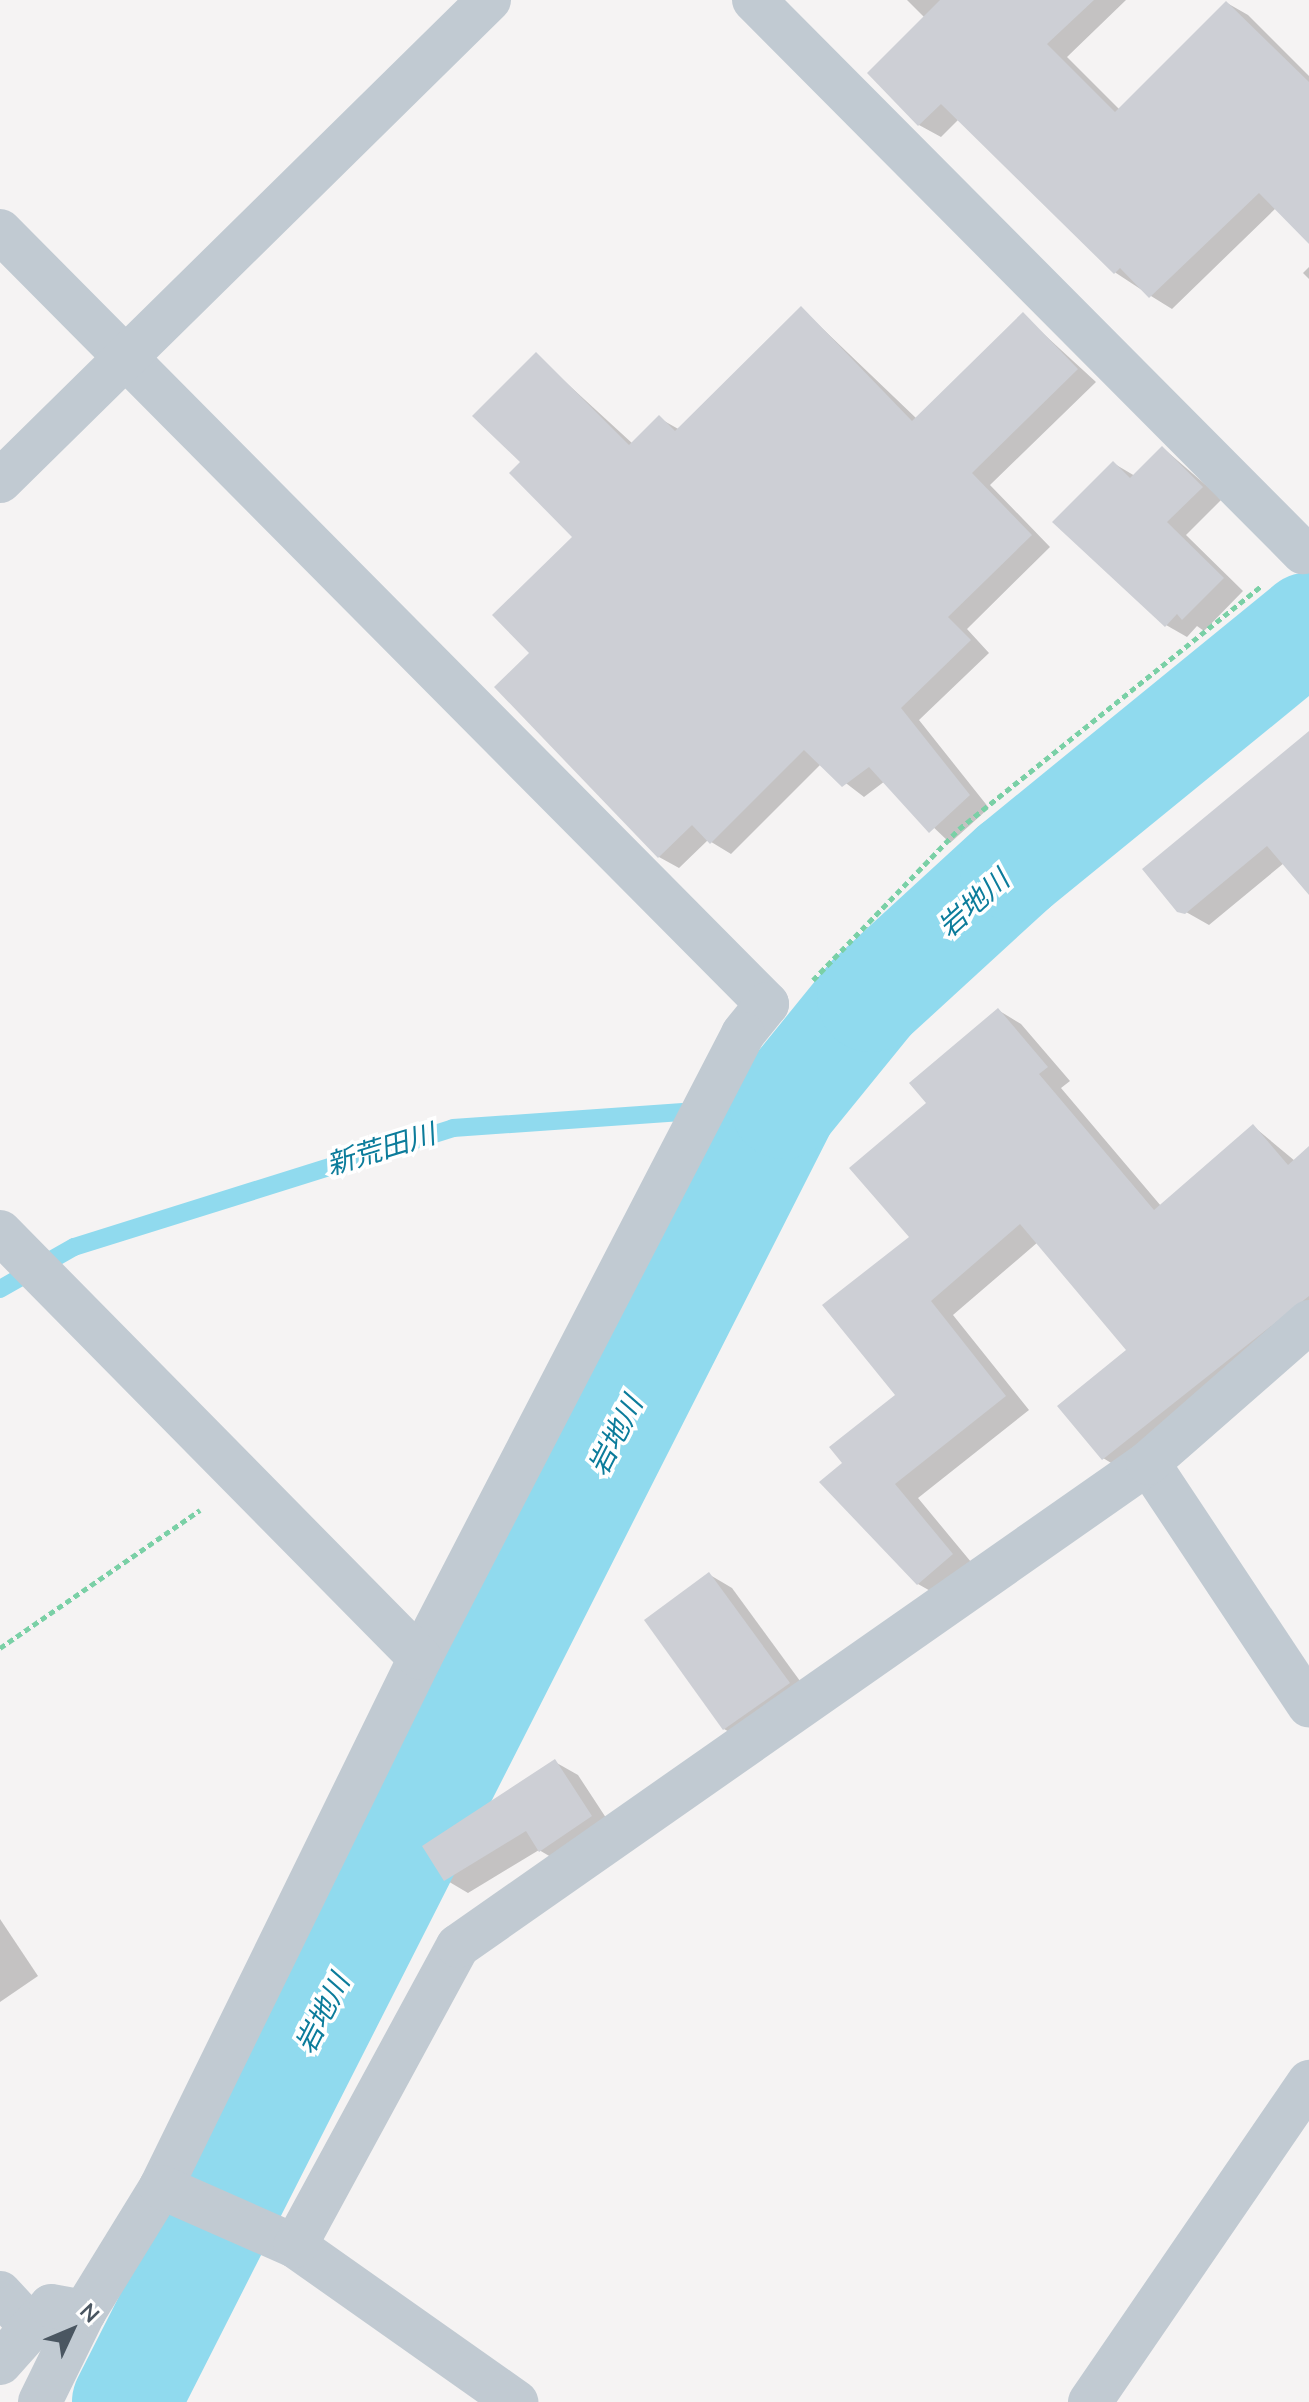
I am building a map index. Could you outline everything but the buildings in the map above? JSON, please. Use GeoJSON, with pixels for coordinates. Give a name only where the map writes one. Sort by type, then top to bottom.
{"type":"FeatureCollection","features":[{"type":"Feature","properties":{"kind":"street"},"geometry":{"type":"LineString","coordinates":[[0,481],[489,0]]}},
{"type":"Feature","properties":{"kind":"street"},"geometry":{"type":"LineString","coordinates":[[754,0],[1303,552]]}},
{"type":"Feature","properties":{"kind":"street"},"geometry":{"type":"LineString","coordinates":[[0,231],[767,1004],[743,1034],[420,1658],[161,2187],[84,2312],[40,2402]]}},
{"type":"Feature","properties":{"kind":"street"},"geometry":{"type":"LineString","coordinates":[[0,1232],[420,1658]]}},
{"type":"Feature","properties":{"kind":"street"},"geometry":{"type":"LineString","coordinates":[[295,2246],[458,1946],[1148,1463],[1309,1322]]}},
{"type":"Feature","properties":{"kind":"street"},"geometry":{"type":"LineString","coordinates":[[1148,1463],[1309,1705]]}},
{"type":"Feature","properties":{"kind":"street"},"geometry":{"type":"LineString","coordinates":[[1090,2402],[1309,2082]]}},
{"type":"Feature","properties":{"kind":"street"},"geometry":{"type":"LineString","coordinates":[[161,2187],[295,2246],[516,2402]]}},
{"type":"Feature","properties":{"kind":"street"},"geometry":{"type":"LineString","coordinates":[[0,2293],[33,2329]]}},
{"type":"Feature","properties":{"kind":"street"},"geometry":{"type":"LineString","coordinates":[[0,2363],[51,2306],[84,2312]]}},
{"type":"Feature","properties":{"kind":"path"},"geometry":{"type":"LineString","coordinates":[[767,1004],[810,982],[959,829],[1303,552]]}},
{"type":"Feature","properties":{"kind":"path"},"geometry":{"type":"LineString","coordinates":[[0,1648],[244,1480]]}},
{"type":"Feature","properties":{"kind":"waterway","name":"岩地川"},"geometry":{"type":"LineString","coordinates":[[126,2402],[784,1105],[871,998],[1014,867],[1309,626]]}},
{"type":"Feature","properties":{"kind":"waterway","name":"新荒田川"},"geometry":{"type":"LineString","coordinates":[[0,1289],[74,1247],[453,1128],[784,1105]]}}]}
